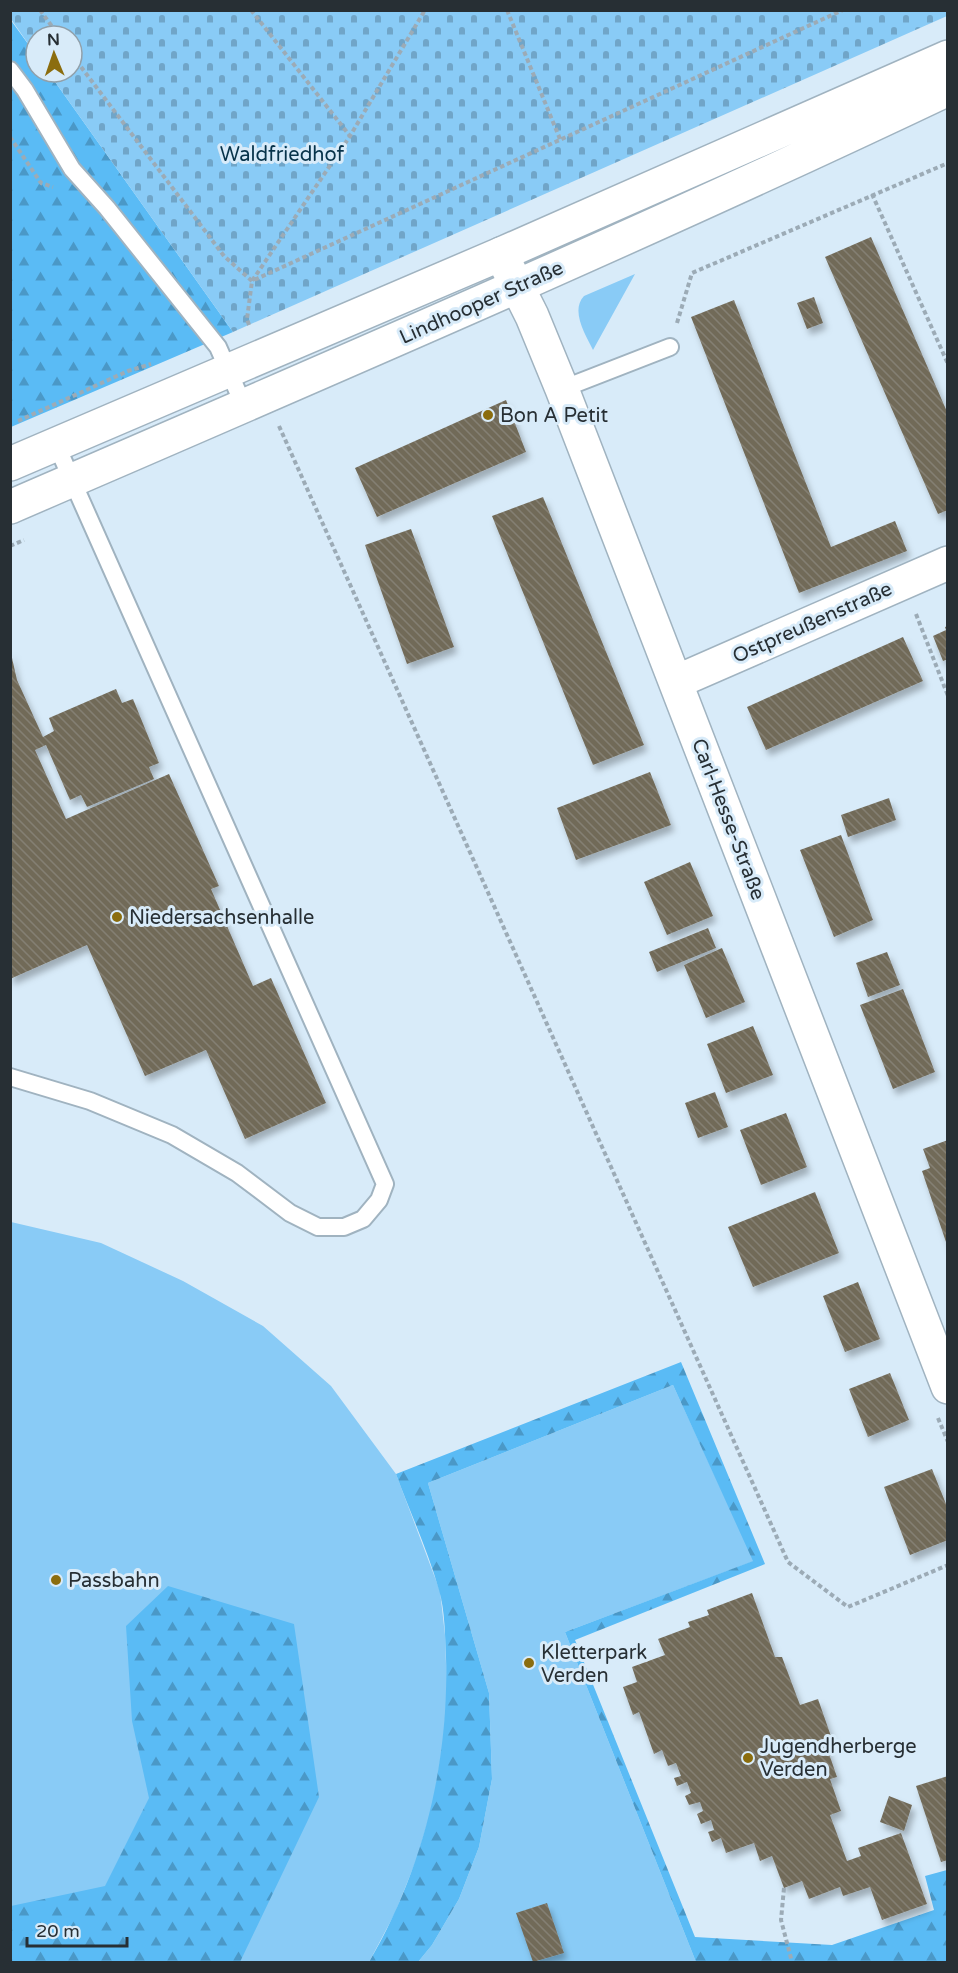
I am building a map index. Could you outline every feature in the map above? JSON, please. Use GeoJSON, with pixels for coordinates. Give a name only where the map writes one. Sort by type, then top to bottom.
{"type":"FeatureCollection","features":[{"type":"Feature","properties":{"kind":"main road","name":"Lindhooper Straße"},"geometry":{"type":"LineString","coordinates":[[10,464],[501,254],[948,57]]}},
{"type":"Feature","properties":{"kind":"main road","name":"Lindhooper Straße"},"geometry":{"type":"LineString","coordinates":[[10,507],[517,285],[948,89]]}},
{"type":"Feature","properties":{"kind":"main road","name":"Carl-Hesse-Straße"},"geometry":{"type":"LineString","coordinates":[[501,254],[532,315],[562,389],[948,1387]]}},
{"type":"Feature","properties":{"kind":"main road","name":"Ostpreußenstraße"},"geometry":{"type":"LineString","coordinates":[[676,682],[948,563]]}},
{"type":"Feature","properties":{"kind":"lane"},"geometry":{"type":"LineString","coordinates":[[10,70],[25,90],[72,169],[107,208],[218,347],[244,406]]}},
{"type":"Feature","properties":{"kind":"lane"},"geometry":{"type":"LineString","coordinates":[[562,389],[670,347]]}},
{"type":"Feature","properties":{"kind":"lane"},"geometry":{"type":"LineString","coordinates":[[10,1077],[90,1101],[172,1134],[237,1173],[290,1213],[318,1227],[344,1227],[363,1219],[379,1200],[385,1184],[56,444]]}},
{"type":"Feature","properties":{"kind":"path"},"geometry":{"type":"LineString","coordinates":[[40,10],[50,24]]}},
{"type":"Feature","properties":{"kind":"path"},"geometry":{"type":"LineString","coordinates":[[251,10],[350,136]]}},
{"type":"Feature","properties":{"kind":"path"},"geometry":{"type":"LineString","coordinates":[[252,332],[247,319],[252,281],[350,136],[425,10]]}},
{"type":"Feature","properties":{"kind":"path"},"geometry":{"type":"LineString","coordinates":[[507,10],[560,139]]}},
{"type":"Feature","properties":{"kind":"path"},"geometry":{"type":"LineString","coordinates":[[252,281],[843,10]]}},
{"type":"Feature","properties":{"kind":"path"},"geometry":{"type":"LineString","coordinates":[[84,71],[224,255],[252,281]]}},
{"type":"Feature","properties":{"kind":"path"},"geometry":{"type":"LineString","coordinates":[[670,347],[692,273],[948,163]]}},
{"type":"Feature","properties":{"kind":"path"},"geometry":{"type":"LineString","coordinates":[[872,194],[948,364]]}},
{"type":"Feature","properties":{"kind":"path"},"geometry":{"type":"LineString","coordinates":[[277,423],[788,1562],[848,1607],[948,1565]]}},
{"type":"Feature","properties":{"kind":"path"},"geometry":{"type":"LineString","coordinates":[[904,582],[948,696]]}},
{"type":"Feature","properties":{"kind":"path"},"geometry":{"type":"LineString","coordinates":[[784,1888],[781,1920],[792,1962]]}},
{"type":"Feature","properties":{"kind":"green space","name":"Waldfriedhof"},"geometry":{"type":"Polygon","coordinates":[[[11,10],[947,10],[947,16],[233,332],[57,84],[84,84],[84,24],[24,24],[24,38],[11,19],[11,10]]]}},
{"type":"Feature","properties":{"kind":"green space"},"geometry":{"type":"Polygon","coordinates":[[[10,19],[24,38],[24,84],[57,84],[233,332],[11,427],[10,19]]]}},
{"type":"Feature","properties":{"kind":"green space"},"geometry":{"type":"Polygon","coordinates":[[[635,274],[593,350],[579,316],[580,302],[584,296],[635,274]]]}},
{"type":"Feature","properties":{"kind":"green space"},"geometry":{"type":"Polygon","coordinates":[[[11,1222],[101,1243],[183,1281],[263,1326],[331,1386],[396,1474],[440,1591],[445,1635],[447,1692],[443,1744],[433,1804],[417,1858],[395,1913],[369,1962],[11,1962],[11,1222]]]}},
{"type":"Feature","properties":{"kind":"green space"},"geometry":{"type":"Polygon","coordinates":[[[681,1362],[765,1564],[575,1640],[695,1937],[832,1945],[934,1910],[925,1876],[947,1870],[947,1961],[696,1962],[565,1632],[753,1561],[673,1385],[428,1483],[489,1693],[492,1779],[479,1847],[459,1899],[432,1945],[418,1962],[369,1962],[388,1927],[418,1853],[437,1776],[446,1697],[445,1632],[441,1598],[430,1561],[396,1474],[681,1362]]]}},
{"type":"Feature","properties":{"kind":"green space","name":"Kletterpark Verden"},"geometry":{"type":"Polygon","coordinates":[[[673,1385],[754,1561],[565,1632],[696,1962],[418,1962],[432,1945],[459,1899],[479,1847],[492,1779],[489,1693],[428,1483],[673,1385]]]}},
{"type":"Feature","properties":{"kind":"green space"},"geometry":{"type":"Polygon","coordinates":[[[168,1586],[294,1624],[319,1797],[240,1962],[11,1962],[11,1906],[105,1886],[149,1798],[132,1721],[126,1626],[168,1586]]]}},
{"type":"Feature","properties":{"kind":"building"},"geometry":{"type":"Polygon","coordinates":[[[871,237],[948,414],[948,510],[938,514],[825,257],[871,237]]]}},
{"type":"Feature","properties":{"kind":"building"},"geometry":{"type":"Polygon","coordinates":[[[814,297],[823,323],[807,329],[797,303],[814,297]]]}},
{"type":"Feature","properties":{"kind":"building"},"geometry":{"type":"Polygon","coordinates":[[[734,300],[831,547],[895,521],[907,551],[799,593],[691,317],[734,300]]]}},
{"type":"Feature","properties":{"kind":"building"},"geometry":{"type":"Polygon","coordinates":[[[506,400],[526,452],[377,517],[355,468],[506,400]]]}},
{"type":"Feature","properties":{"kind":"building"},"geometry":{"type":"Polygon","coordinates":[[[543,497],[644,745],[593,765],[492,516],[543,497]]]}},
{"type":"Feature","properties":{"kind":"building"},"geometry":{"type":"Polygon","coordinates":[[[411,529],[454,647],[407,664],[365,545],[411,529]]]}},
{"type":"Feature","properties":{"kind":"building"},"geometry":{"type":"Polygon","coordinates":[[[948,626],[948,659],[943,661],[933,636],[946,630],[945,627],[948,626]]]}},
{"type":"Feature","properties":{"kind":"building"},"geometry":{"type":"Polygon","coordinates":[[[903,637],[923,681],[766,750],[747,707],[903,637]]]}},
{"type":"Feature","properties":{"kind":"building","name":"Niedersachsenhalle"},"geometry":{"type":"Polygon","coordinates":[[[10,649],[17,680],[43,737],[54,731],[49,718],[116,689],[122,703],[133,699],[159,763],[149,767],[154,779],[87,807],[81,795],[70,800],[46,745],[35,750],[66,819],[169,774],[219,886],[211,889],[253,986],[271,978],[326,1103],[245,1139],[206,1050],[145,1076],[87,945],[10,979],[10,649]]]}},
{"type":"Feature","properties":{"kind":"building"},"geometry":{"type":"Polygon","coordinates":[[[650,772],[671,825],[576,860],[557,808],[650,772]]]}},
{"type":"Feature","properties":{"kind":"building"},"geometry":{"type":"Polygon","coordinates":[[[889,798],[896,820],[848,837],[841,815],[889,798]]]}},
{"type":"Feature","properties":{"kind":"building"},"geometry":{"type":"Polygon","coordinates":[[[841,835],[873,920],[834,937],[800,850],[841,835]]]}},
{"type":"Feature","properties":{"kind":"building"},"geometry":{"type":"Polygon","coordinates":[[[690,862],[713,916],[667,935],[644,882],[690,862]]]}},
{"type":"Feature","properties":{"kind":"building"},"geometry":{"type":"Polygon","coordinates":[[[708,928],[716,948],[657,972],[649,952],[708,928]]]}},
{"type":"Feature","properties":{"kind":"building"},"geometry":{"type":"Polygon","coordinates":[[[722,948],[745,1002],[706,1018],[684,965],[722,948]]]}},
{"type":"Feature","properties":{"kind":"building"},"geometry":{"type":"Polygon","coordinates":[[[887,952],[900,985],[868,997],[856,963],[887,952]]]}},
{"type":"Feature","properties":{"kind":"building"},"geometry":{"type":"Polygon","coordinates":[[[903,989],[935,1072],[893,1089],[860,1005],[903,989]]]}},
{"type":"Feature","properties":{"kind":"building"},"geometry":{"type":"Polygon","coordinates":[[[753,1026],[773,1075],[726,1093],[707,1044],[753,1026]]]}},
{"type":"Feature","properties":{"kind":"building"},"geometry":{"type":"Polygon","coordinates":[[[715,1092],[728,1127],[698,1138],[685,1103],[715,1092]]]}},
{"type":"Feature","properties":{"kind":"building"},"geometry":{"type":"Polygon","coordinates":[[[786,1113],[807,1167],[761,1185],[740,1130],[786,1113]]]}},
{"type":"Feature","properties":{"kind":"building"},"geometry":{"type":"Polygon","coordinates":[[[948,1140],[947,1245],[922,1171],[930,1168],[923,1149],[948,1140]]]}},
{"type":"Feature","properties":{"kind":"building"},"geometry":{"type":"Polygon","coordinates":[[[815,1192],[839,1253],[753,1287],[728,1227],[815,1192]]]}},
{"type":"Feature","properties":{"kind":"building"},"geometry":{"type":"Polygon","coordinates":[[[858,1282],[880,1339],[845,1352],[823,1296],[858,1282]]]}},
{"type":"Feature","properties":{"kind":"building"},"geometry":{"type":"Polygon","coordinates":[[[890,1373],[909,1420],[868,1437],[849,1389],[890,1373]]]}},
{"type":"Feature","properties":{"kind":"building"},"geometry":{"type":"Polygon","coordinates":[[[932,1469],[948,1509],[948,1540],[910,1555],[884,1487],[932,1469]]]}},
{"type":"Feature","properties":{"kind":"building","name":"Jugendherberge Verden"},"geometry":{"type":"Polygon","coordinates":[[[752,1593],[775,1657],[782,1657],[800,1705],[818,1699],[833,1742],[826,1745],[837,1777],[830,1779],[841,1811],[830,1815],[847,1861],[861,1856],[858,1848],[901,1833],[927,1904],[882,1920],[870,1887],[843,1896],[840,1887],[809,1899],[802,1881],[784,1888],[772,1856],[760,1861],[754,1843],[726,1853],[721,1838],[712,1842],[708,1832],[714,1830],[711,1820],[701,1824],[697,1814],[703,1811],[700,1802],[689,1805],[685,1796],[691,1793],[687,1782],[677,1786],[674,1778],[681,1776],[676,1763],[668,1766],[662,1750],[654,1754],[639,1712],[633,1715],[623,1687],[637,1682],[632,1667],[665,1655],[658,1639],[690,1627],[688,1622],[709,1615],[707,1610],[752,1593]]]}},
{"type":"Feature","properties":{"kind":"building"},"geometry":{"type":"Polygon","coordinates":[[[948,1776],[948,1860],[941,1862],[916,1786],[948,1776]]]}},
{"type":"Feature","properties":{"kind":"building"},"geometry":{"type":"Polygon","coordinates":[[[889,1796],[912,1805],[904,1831],[880,1822],[889,1796]]]}},
{"type":"Feature","properties":{"kind":"building"},"geometry":{"type":"Polygon","coordinates":[[[547,1903],[564,1953],[533,1962],[516,1913],[547,1903]]]}},
{"type":"Feature","properties":{"kind":"place","name":"Bon A Petit"},"geometry":{"type":"Point","coordinates":[488,415]}},
{"type":"Feature","properties":{"kind":"place","name":"Niedersachsenhalle"},"geometry":{"type":"Point","coordinates":[117,917]}},
{"type":"Feature","properties":{"kind":"place","name":"Passbahn"},"geometry":{"type":"Point","coordinates":[56,1580]}},
{"type":"Feature","properties":{"kind":"place","name":"Kletterpark Verden"},"geometry":{"type":"Point","coordinates":[529,1663]}},
{"type":"Feature","properties":{"kind":"place","name":"Jugendherberge Verden"},"geometry":{"type":"Point","coordinates":[748,1758]}}]}
